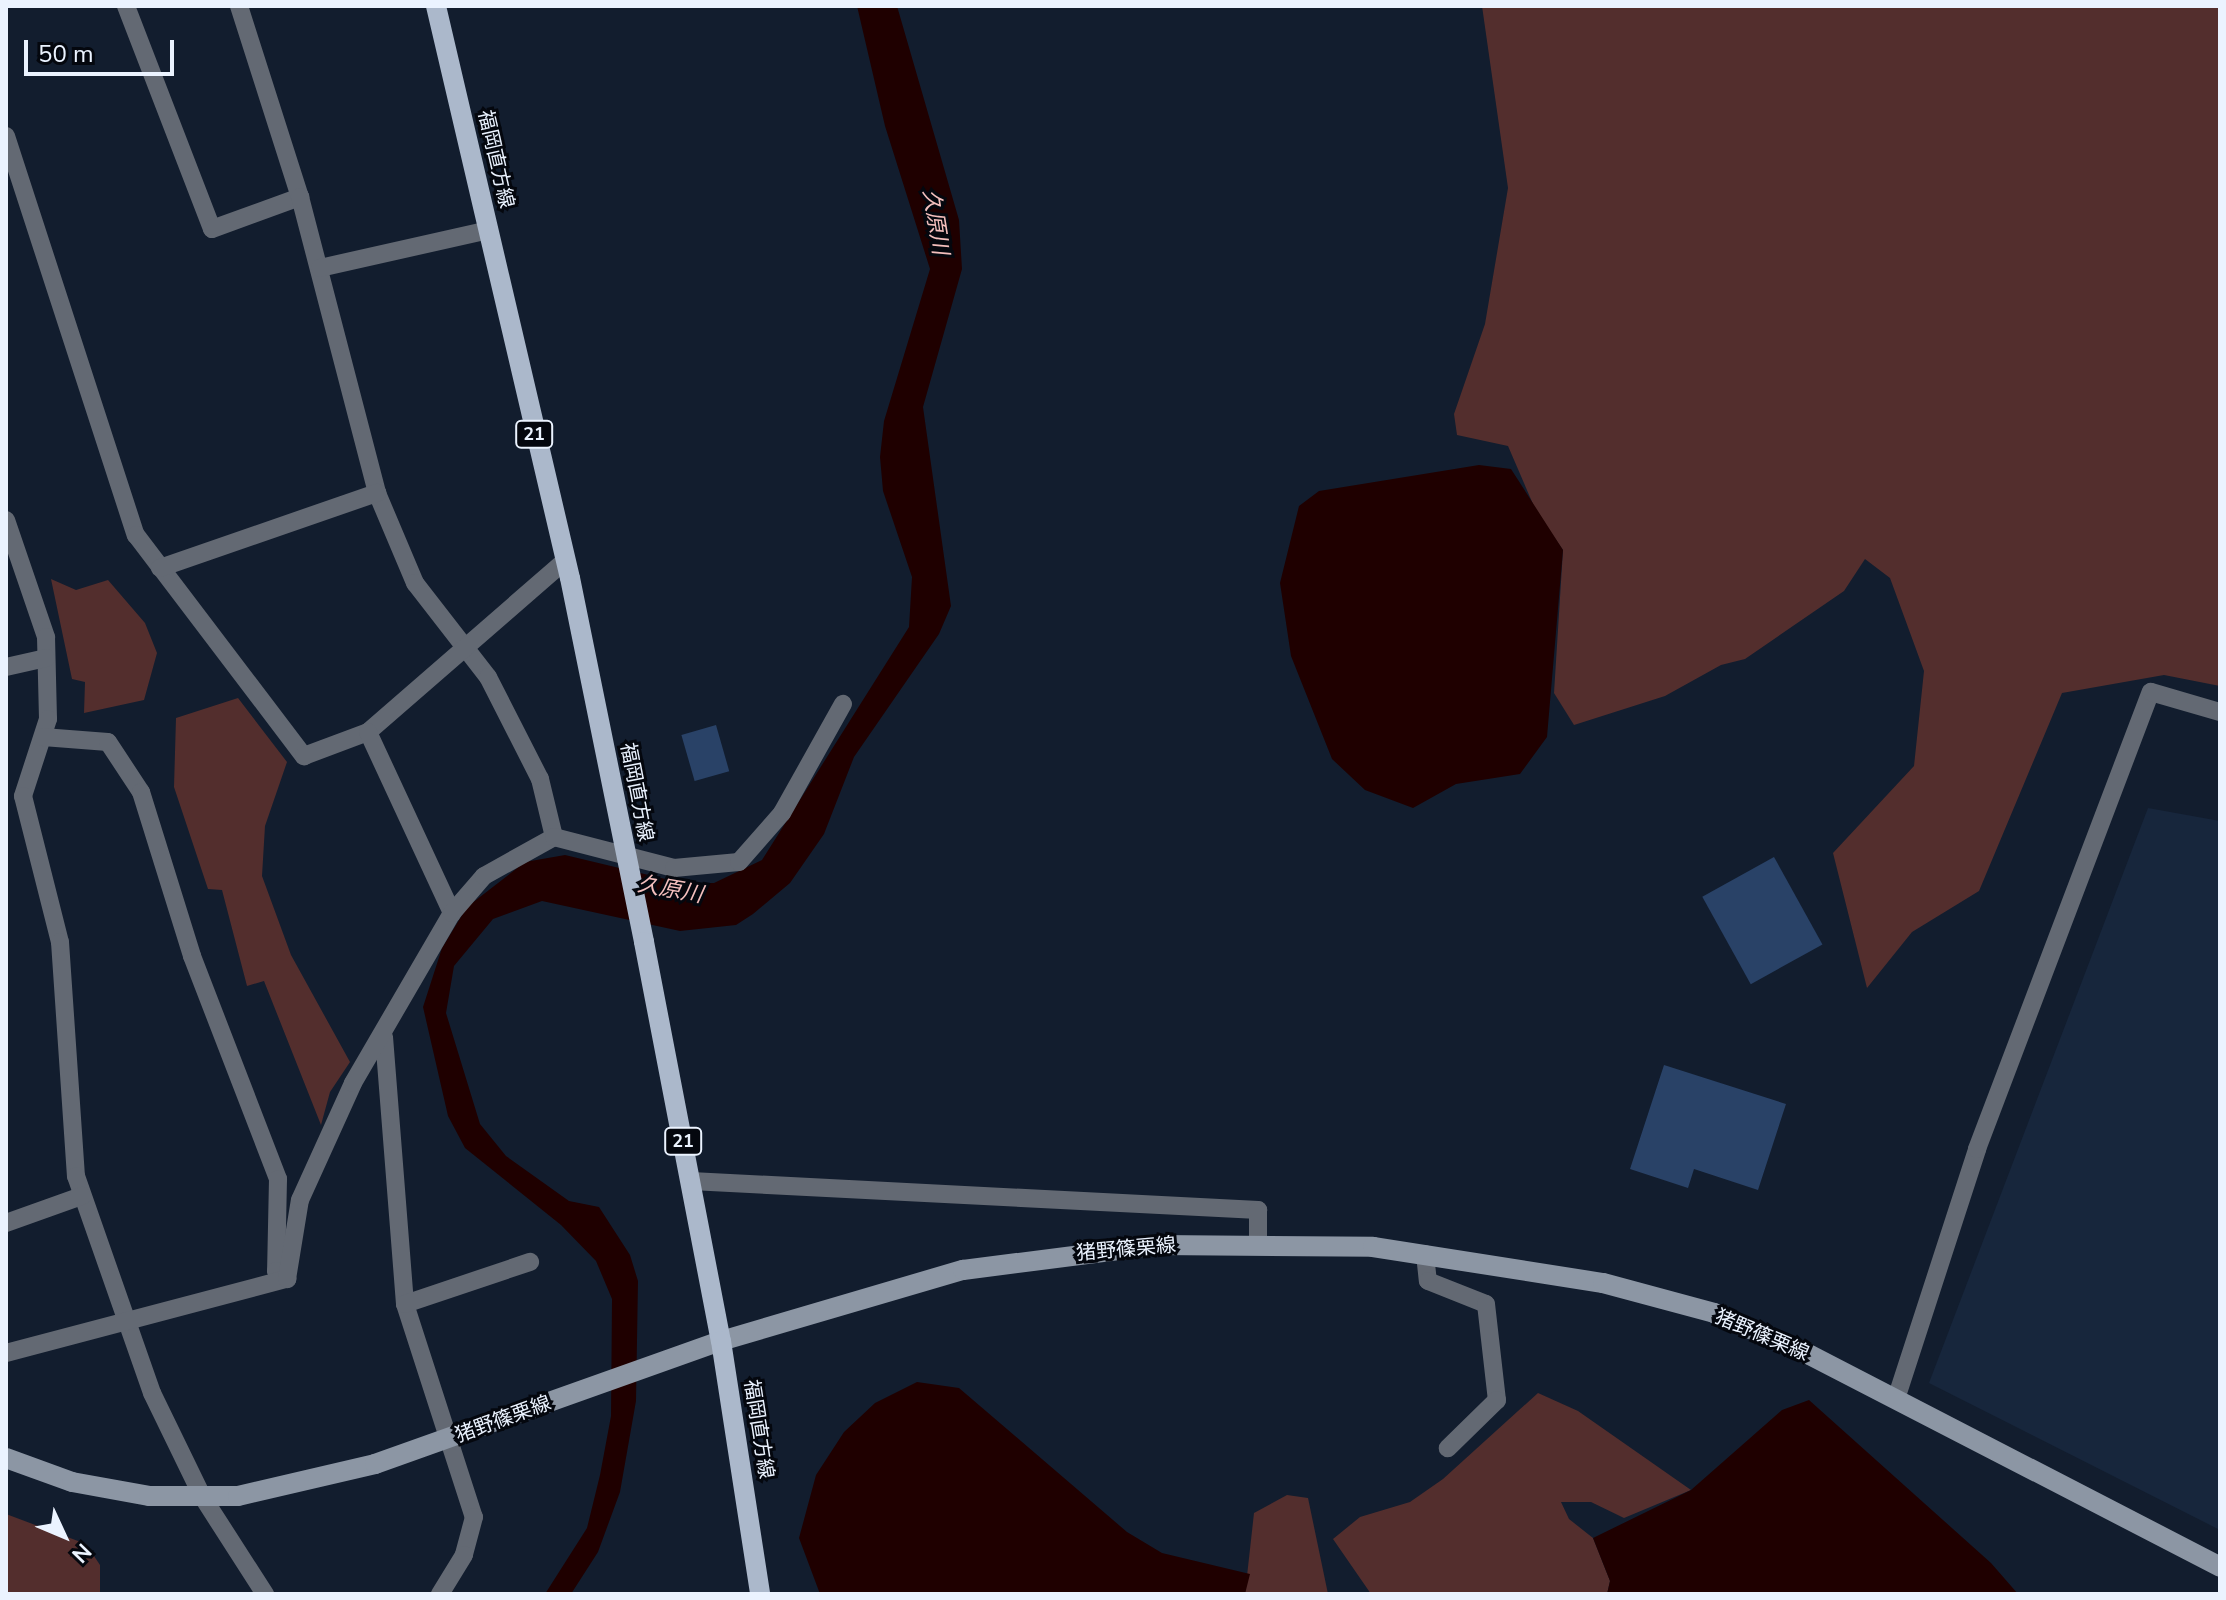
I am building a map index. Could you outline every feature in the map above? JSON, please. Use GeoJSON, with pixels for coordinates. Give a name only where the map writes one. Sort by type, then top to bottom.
{"type":"FeatureCollection","features":[{"type":"Feature","properties":{"kind":"main road","name":"福岡直方線"},"geometry":{"type":"LineString","coordinates":[[436,6],[565,561],[644,942],[721,1341],[760,1594]]}},
{"type":"Feature","properties":{"kind":"main road","name":"猪野篠栗線"},"geometry":{"type":"LineString","coordinates":[[6,1458],[72,1482],[149,1496],[238,1496],[375,1464],[721,1341],[963,1270],[1143,1246],[1258,1242],[1425,1254],[1603,1283],[1714,1313],[1896,1399],[2220,1567]]}},
{"type":"Feature","properties":{"kind":"street"},"geometry":{"type":"LineString","coordinates":[[126,6],[212,229],[300,197]]}},
{"type":"Feature","properties":{"kind":"street"},"geometry":{"type":"LineString","coordinates":[[239,6],[300,197],[377,493],[415,583],[488,677],[540,779],[554,837]]}},
{"type":"Feature","properties":{"kind":"street"},"geometry":{"type":"LineString","coordinates":[[6,136],[136,535],[304,756],[368,732],[467,652],[554,564],[565,561]]}},
{"type":"Feature","properties":{"kind":"street"},"geometry":{"type":"LineString","coordinates":[[320,268],[488,230]]}},
{"type":"Feature","properties":{"kind":"street"},"geometry":{"type":"LineString","coordinates":[[160,568],[377,493]]}},
{"type":"Feature","properties":{"kind":"street"},"geometry":{"type":"LineString","coordinates":[[6,520],[46,637],[43,737],[23,796],[60,942],[82,1196],[125,1322],[202,1496],[265,1594]]}},
{"type":"Feature","properties":{"kind":"street"},"geometry":{"type":"LineString","coordinates":[[6,667],[46,658]]}},
{"type":"Feature","properties":{"kind":"street"},"geometry":{"type":"LineString","coordinates":[[1896,1399],[1977,1149],[2151,692],[2220,712]]}},
{"type":"Feature","properties":{"kind":"street"},"geometry":{"type":"LineString","coordinates":[[287,1279],[312,1168],[452,913],[484,876],[554,837],[674,868],[739,862],[782,813],[843,704]]}},
{"type":"Feature","properties":{"kind":"street"},"geometry":{"type":"LineString","coordinates":[[368,732],[452,913]]}},
{"type":"Feature","properties":{"kind":"street"},"geometry":{"type":"LineString","coordinates":[[43,737],[108,742],[141,792],[192,956],[278,1179],[276,1271],[287,1279]]}},
{"type":"Feature","properties":{"kind":"street"},"geometry":{"type":"LineString","coordinates":[[384,1037],[405,1304],[474,1517],[464,1555],[440,1594]]}},
{"type":"Feature","properties":{"kind":"street"},"geometry":{"type":"LineString","coordinates":[[691,1181],[1258,1210],[1258,1242]]}},
{"type":"Feature","properties":{"kind":"street"},"geometry":{"type":"LineString","coordinates":[[6,1223],[82,1196]]}},
{"type":"Feature","properties":{"kind":"street"},"geometry":{"type":"LineString","coordinates":[[1425,1254],[1428,1281],[1486,1304],[1497,1400],[1448,1448]]}},
{"type":"Feature","properties":{"kind":"street"},"geometry":{"type":"LineString","coordinates":[[405,1304],[530,1262]]}},
{"type":"Feature","properties":{"kind":"street"},"geometry":{"type":"LineString","coordinates":[[6,1353],[287,1279]]}},
{"type":"Feature","properties":{"kind":"shaded area"},"geometry":{"type":"Polygon","coordinates":[[[1482,6],[2220,6],[2220,686],[2164,675],[2062,693],[1979,891],[1912,932],[1867,988],[1833,853],[1914,766],[1924,671],[1890,578],[1865,559],[1844,591],[1745,659],[1721,665],[1665,696],[1574,725],[1554,693],[1563,550],[1536,511],[1508,446],[1457,435],[1454,414],[1485,324],[1508,188],[1482,6]]]}},
{"type":"Feature","properties":{"kind":"shaded area"},"geometry":{"type":"Polygon","coordinates":[[[51,579],[76,590],[108,580],[145,623],[157,653],[144,700],[84,713],[85,682],[72,679],[51,579]]]}},
{"type":"Feature","properties":{"kind":"shaded area"},"geometry":{"type":"Polygon","coordinates":[[[238,698],[287,762],[265,826],[262,876],[291,955],[350,1062],[330,1092],[321,1125],[264,981],[247,986],[222,890],[208,889],[174,787],[176,718],[238,698]]]}},
{"type":"Feature","properties":{"kind":"shaded area"},"geometry":{"type":"Polygon","coordinates":[[[2148,808],[2220,821],[2220,1530],[1929,1383],[2148,808]]]}},
{"type":"Feature","properties":{"kind":"shaded area"},"geometry":{"type":"Polygon","coordinates":[[[1538,1393],[1578,1411],[1691,1490],[1624,1518],[1591,1502],[1561,1502],[1569,1519],[1593,1538],[1610,1581],[1607,1594],[1371,1594],[1333,1539],[1360,1517],[1410,1502],[1443,1479],[1538,1393]]]}},
{"type":"Feature","properties":{"kind":"shaded area"},"geometry":{"type":"Polygon","coordinates":[[[1287,1495],[1308,1498],[1328,1594],[1245,1594],[1254,1513],[1287,1495]]]}},
{"type":"Feature","properties":{"kind":"shaded area"},"geometry":{"type":"Polygon","coordinates":[[[6,1514],[86,1544],[100,1565],[100,1594],[6,1594],[6,1514]]]}},
{"type":"Feature","properties":{"kind":"water","name":"久原川"},"geometry":{"type":"Polygon","coordinates":[[[857,6],[897,6],[959,220],[962,269],[923,407],[951,606],[939,634],[854,757],[824,834],[790,883],[753,914],[736,925],[680,931],[542,901],[493,919],[454,966],[446,1013],[480,1124],[506,1156],[569,1201],[599,1207],[630,1255],[638,1281],[636,1401],[620,1492],[598,1552],[571,1594],[545,1594],[587,1528],[600,1475],[611,1416],[612,1299],[596,1261],[561,1225],[465,1148],[448,1116],[423,1007],[442,948],[467,907],[525,862],[565,855],[682,883],[714,883],[762,860],[909,627],[912,577],[883,491],[880,457],[884,421],[930,269],[885,126],[857,6]]]}},
{"type":"Feature","properties":{"kind":"water"},"geometry":{"type":"Polygon","coordinates":[[[1479,465],[1511,469],[1563,550],[1547,737],[1520,774],[1456,784],[1413,808],[1365,790],[1332,759],[1291,656],[1280,583],[1299,506],[1319,491],[1479,465]]]}},
{"type":"Feature","properties":{"kind":"water"},"geometry":{"type":"Polygon","coordinates":[[[917,1382],[959,1388],[1127,1532],[1162,1553],[1250,1574],[1245,1594],[820,1594],[799,1538],[816,1475],[844,1432],[875,1403],[917,1382]]]}},
{"type":"Feature","properties":{"kind":"water"},"geometry":{"type":"Polygon","coordinates":[[[1809,1400],[1991,1563],[2018,1594],[1607,1594],[1610,1581],[1593,1538],[1691,1490],[1782,1410],[1809,1400]]]}},
{"type":"Feature","properties":{"kind":"building"},"geometry":{"type":"Polygon","coordinates":[[[716,725],[729,771],[695,781],[681,735],[716,725]]]}},
{"type":"Feature","properties":{"kind":"building"},"geometry":{"type":"Polygon","coordinates":[[[1774,857],[1822,944],[1751,984],[1702,897],[1774,857]]]}},
{"type":"Feature","properties":{"kind":"building"},"geometry":{"type":"Polygon","coordinates":[[[1664,1065],[1786,1104],[1758,1190],[1694,1169],[1688,1188],[1630,1169],[1664,1065]]]}}]}
